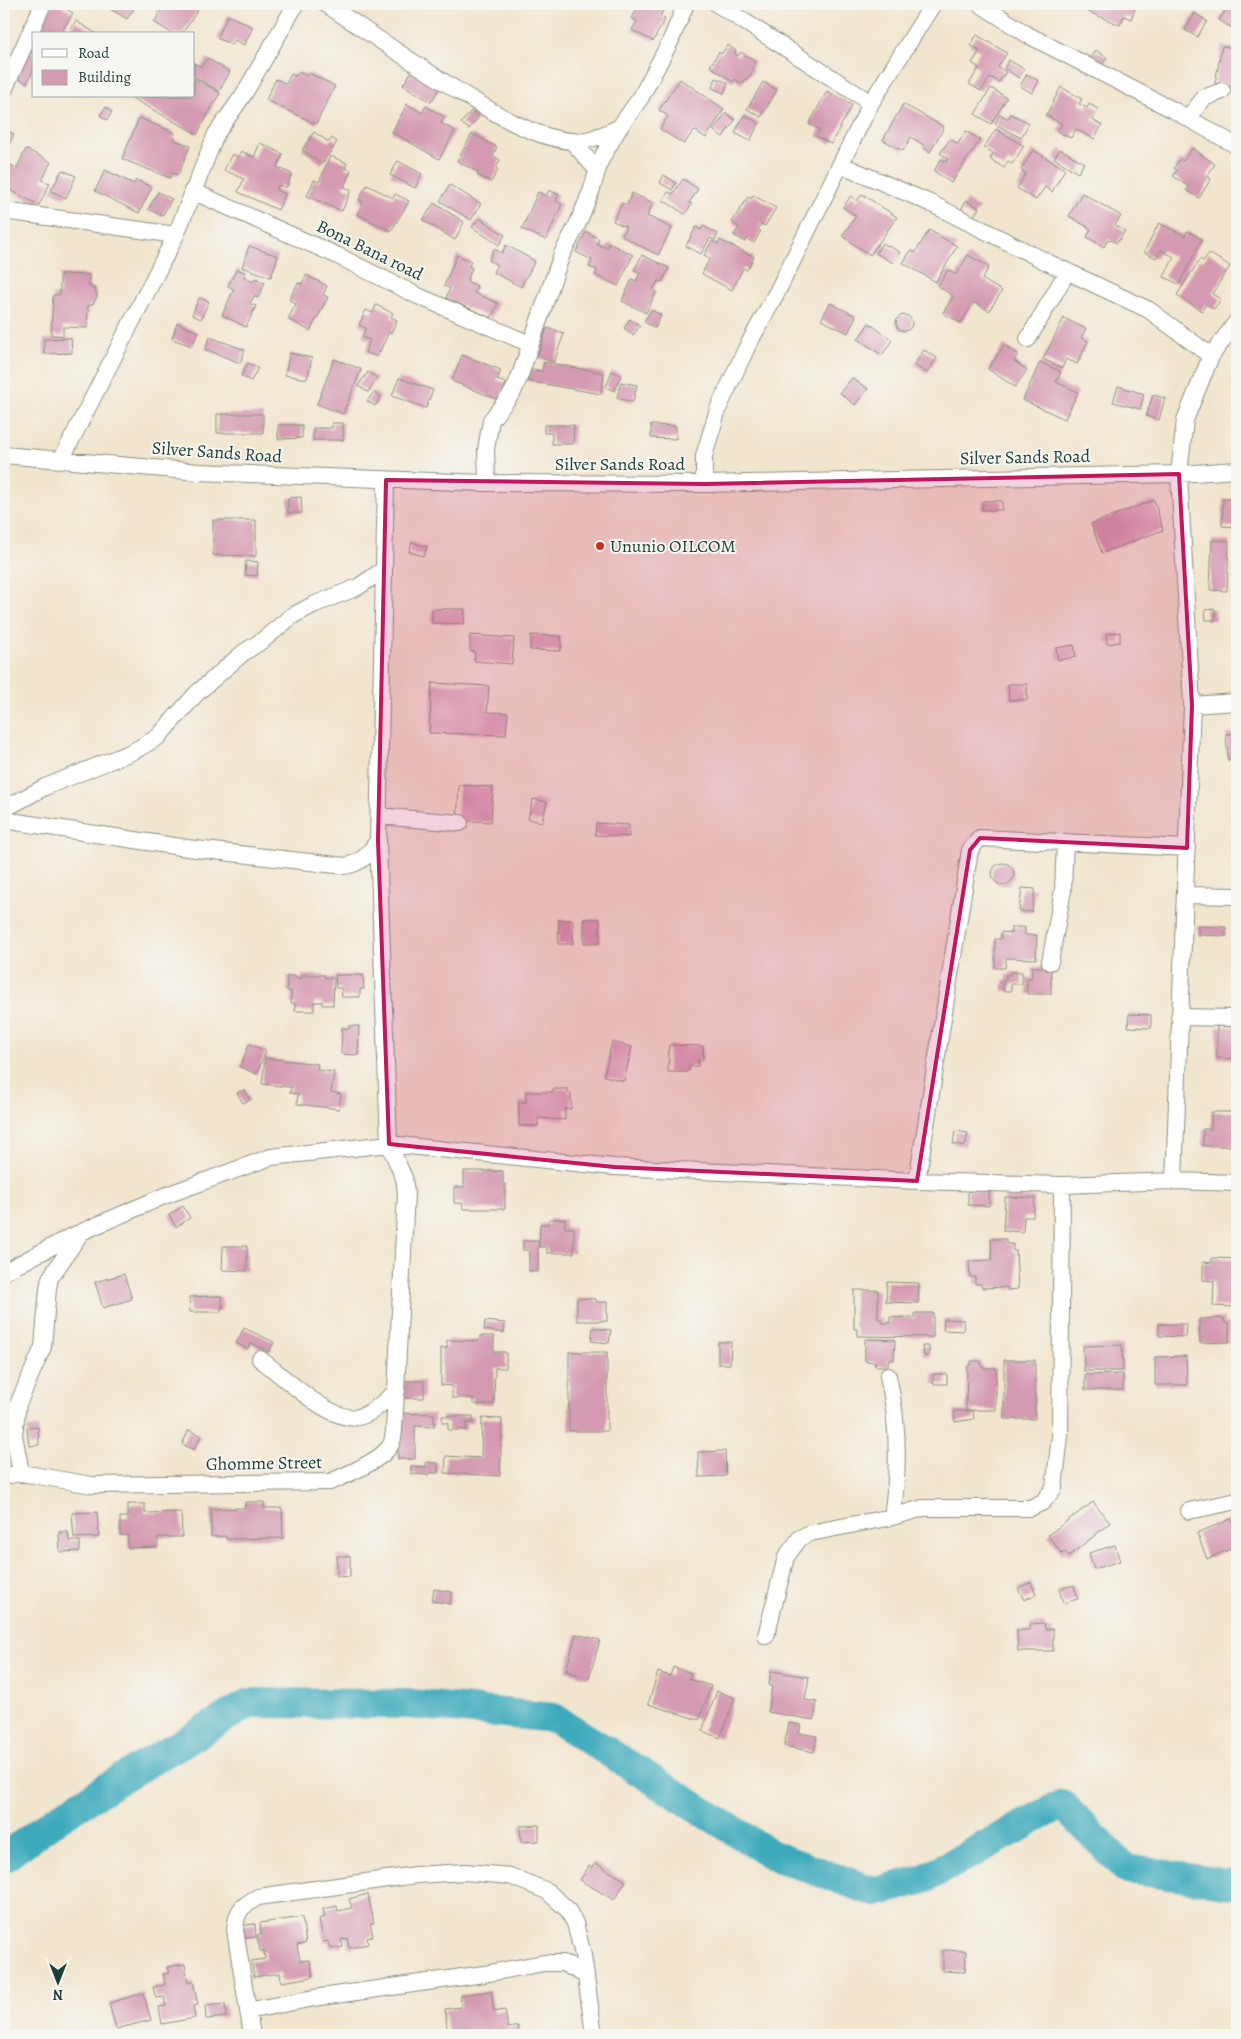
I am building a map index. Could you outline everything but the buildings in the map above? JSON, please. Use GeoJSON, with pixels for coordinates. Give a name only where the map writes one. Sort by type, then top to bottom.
{"type":"FeatureCollection","features":[{"type":"Feature","properties":{"kind":"street"},"geometry":{"type":"LineString","coordinates":[[4,90],[43,4]]}},
{"type":"Feature","properties":{"kind":"street"},"geometry":{"type":"LineString","coordinates":[[61,460],[176,235],[216,134],[244,94],[296,4]]}},
{"type":"Feature","properties":{"kind":"street"},"geometry":{"type":"LineString","coordinates":[[326,4],[378,40],[494,113],[548,138],[572,141],[589,140],[618,128]]}},
{"type":"Feature","properties":{"kind":"street"},"geometry":{"type":"LineString","coordinates":[[487,483],[486,450],[491,420],[513,392],[562,254],[578,223],[592,189],[597,170],[618,128],[641,97],[670,42],[686,4]]}},
{"type":"Feature","properties":{"kind":"street"},"geometry":{"type":"LineString","coordinates":[[717,4],[871,103]]}},
{"type":"Feature","properties":{"kind":"street"},"geometry":{"type":"LineString","coordinates":[[704,484],[704,456],[718,409],[746,347],[777,292],[842,165],[871,103],[933,4]]}},
{"type":"Feature","properties":{"kind":"street"},"geometry":{"type":"LineString","coordinates":[[980,4],[1028,35],[1188,118],[1237,146]]}},
{"type":"Feature","properties":{"kind":"street"},"geometry":{"type":"LineString","coordinates":[[1188,118],[1204,98],[1222,91]]}},
{"type":"Feature","properties":{"kind":"street"},"geometry":{"type":"LineString","coordinates":[[572,141],[597,170]]}},
{"type":"Feature","properties":{"kind":"street"},"geometry":{"type":"LineString","coordinates":[[842,165],[930,203],[1067,272],[1149,310],[1211,356]]}},
{"type":"Feature","properties":{"kind":"street","name":"Bona Bana road"},"geometry":{"type":"LineString","coordinates":[[192,191],[318,247],[418,296],[530,344]]}},
{"type":"Feature","properties":{"kind":"street"},"geometry":{"type":"LineString","coordinates":[[4,211],[176,235]]}},
{"type":"Feature","properties":{"kind":"street"},"geometry":{"type":"LineString","coordinates":[[1028,339],[1067,272]]}},
{"type":"Feature","properties":{"kind":"street"},"geometry":{"type":"LineString","coordinates":[[1174,1181],[1192,705],[1179,474],[1184,420],[1211,356],[1237,321]]}},
{"type":"Feature","properties":{"kind":"street","name":"Silver Sands Road"},"geometry":{"type":"LineString","coordinates":[[4,456],[199,472],[487,483],[704,484],[1179,474],[1237,470]]}},
{"type":"Feature","properties":{"kind":"street"},"geometry":{"type":"LineString","coordinates":[[386,480],[378,840],[389,1144]]}},
{"type":"Feature","properties":{"kind":"street"},"geometry":{"type":"LineString","coordinates":[[4,809],[45,787],[134,752],[158,737],[197,694],[243,653],[292,616],[313,605],[358,587],[383,570]]}},
{"type":"Feature","properties":{"kind":"street"},"geometry":{"type":"LineString","coordinates":[[1192,705],[1237,702]]}},
{"type":"Feature","properties":{"kind":"street"},"geometry":{"type":"LineString","coordinates":[[379,816],[460,823]]}},
{"type":"Feature","properties":{"kind":"street"},"geometry":{"type":"LineString","coordinates":[[4,820],[187,848],[345,866],[355,864],[364,859],[378,840]]}},
{"type":"Feature","properties":{"kind":"street"},"geometry":{"type":"LineString","coordinates":[[917,1181],[970,850],[980,838],[1187,848]]}},
{"type":"Feature","properties":{"kind":"street"},"geometry":{"type":"LineString","coordinates":[[1050,962],[1063,890],[1065,842]]}},
{"type":"Feature","properties":{"kind":"street"},"geometry":{"type":"LineString","coordinates":[[1185,895],[1237,896]]}},
{"type":"Feature","properties":{"kind":"street"},"geometry":{"type":"LineString","coordinates":[[1179,1018],[1237,1018]]}},
{"type":"Feature","properties":{"kind":"street"},"geometry":{"type":"LineString","coordinates":[[4,1272],[81,1232],[164,1196],[271,1157],[389,1144],[614,1167],[917,1181],[1062,1185],[1174,1181],[1237,1183]]}},
{"type":"Feature","properties":{"kind":"street","name":"Ghomme Street"},"geometry":{"type":"LineString","coordinates":[[4,1476],[21,1472],[92,1485],[330,1482],[344,1476],[386,1451],[392,1444],[397,1391],[406,1193],[404,1178],[389,1144]]}},
{"type":"Feature","properties":{"kind":"street"},"geometry":{"type":"LineString","coordinates":[[766,1636],[786,1557],[800,1538],[810,1533],[892,1517],[923,1508],[1030,1508],[1043,1502],[1054,1488],[1060,1436],[1062,1185]]}},
{"type":"Feature","properties":{"kind":"street"},"geometry":{"type":"LineString","coordinates":[[21,1472],[14,1435],[18,1404],[43,1347],[50,1278],[81,1232]]}},
{"type":"Feature","properties":{"kind":"street"},"geometry":{"type":"LineString","coordinates":[[260,1359],[323,1407],[339,1416],[351,1418],[368,1413],[397,1391]]}},
{"type":"Feature","properties":{"kind":"street"},"geometry":{"type":"LineString","coordinates":[[888,1376],[896,1423],[896,1480],[892,1517]]}},
{"type":"Feature","properties":{"kind":"street"},"geometry":{"type":"LineString","coordinates":[[1189,1511],[1237,1500]]}},
{"type":"Feature","properties":{"kind":"street"},"geometry":{"type":"LineString","coordinates":[[252,2035],[236,1930],[236,1916],[242,1907],[258,1898],[416,1875],[465,1872],[510,1876],[547,1891],[567,1909],[575,1923],[583,1955],[594,2035]]}},
{"type":"Feature","properties":{"kind":"street"},"geometry":{"type":"LineString","coordinates":[[248,2011],[314,1998],[484,1974],[544,1963],[563,1963],[585,1975]]}},
{"type":"Feature","properties":{"kind":"highlighted area"},"geometry":{"type":"Polygon","coordinates":[[[1179,474],[1192,705],[1187,848],[980,838],[970,850],[917,1181],[614,1167],[389,1144],[378,840],[386,480],[704,484],[1179,474]]]}},
{"type":"Feature","properties":{"kind":"waterway"},"geometry":{"type":"LineString","coordinates":[[4,1858],[52,1822],[122,1778],[250,1703],[412,1704],[554,1718],[774,1856],[876,1892],[924,1879],[1062,1804],[1126,1869],[1230,1884],[1237,1882]]}},
{"type":"Feature","properties":{"kind":"place","name":"Ununio OILCOM"},"geometry":{"type":"Point","coordinates":[600,546]}}]}
